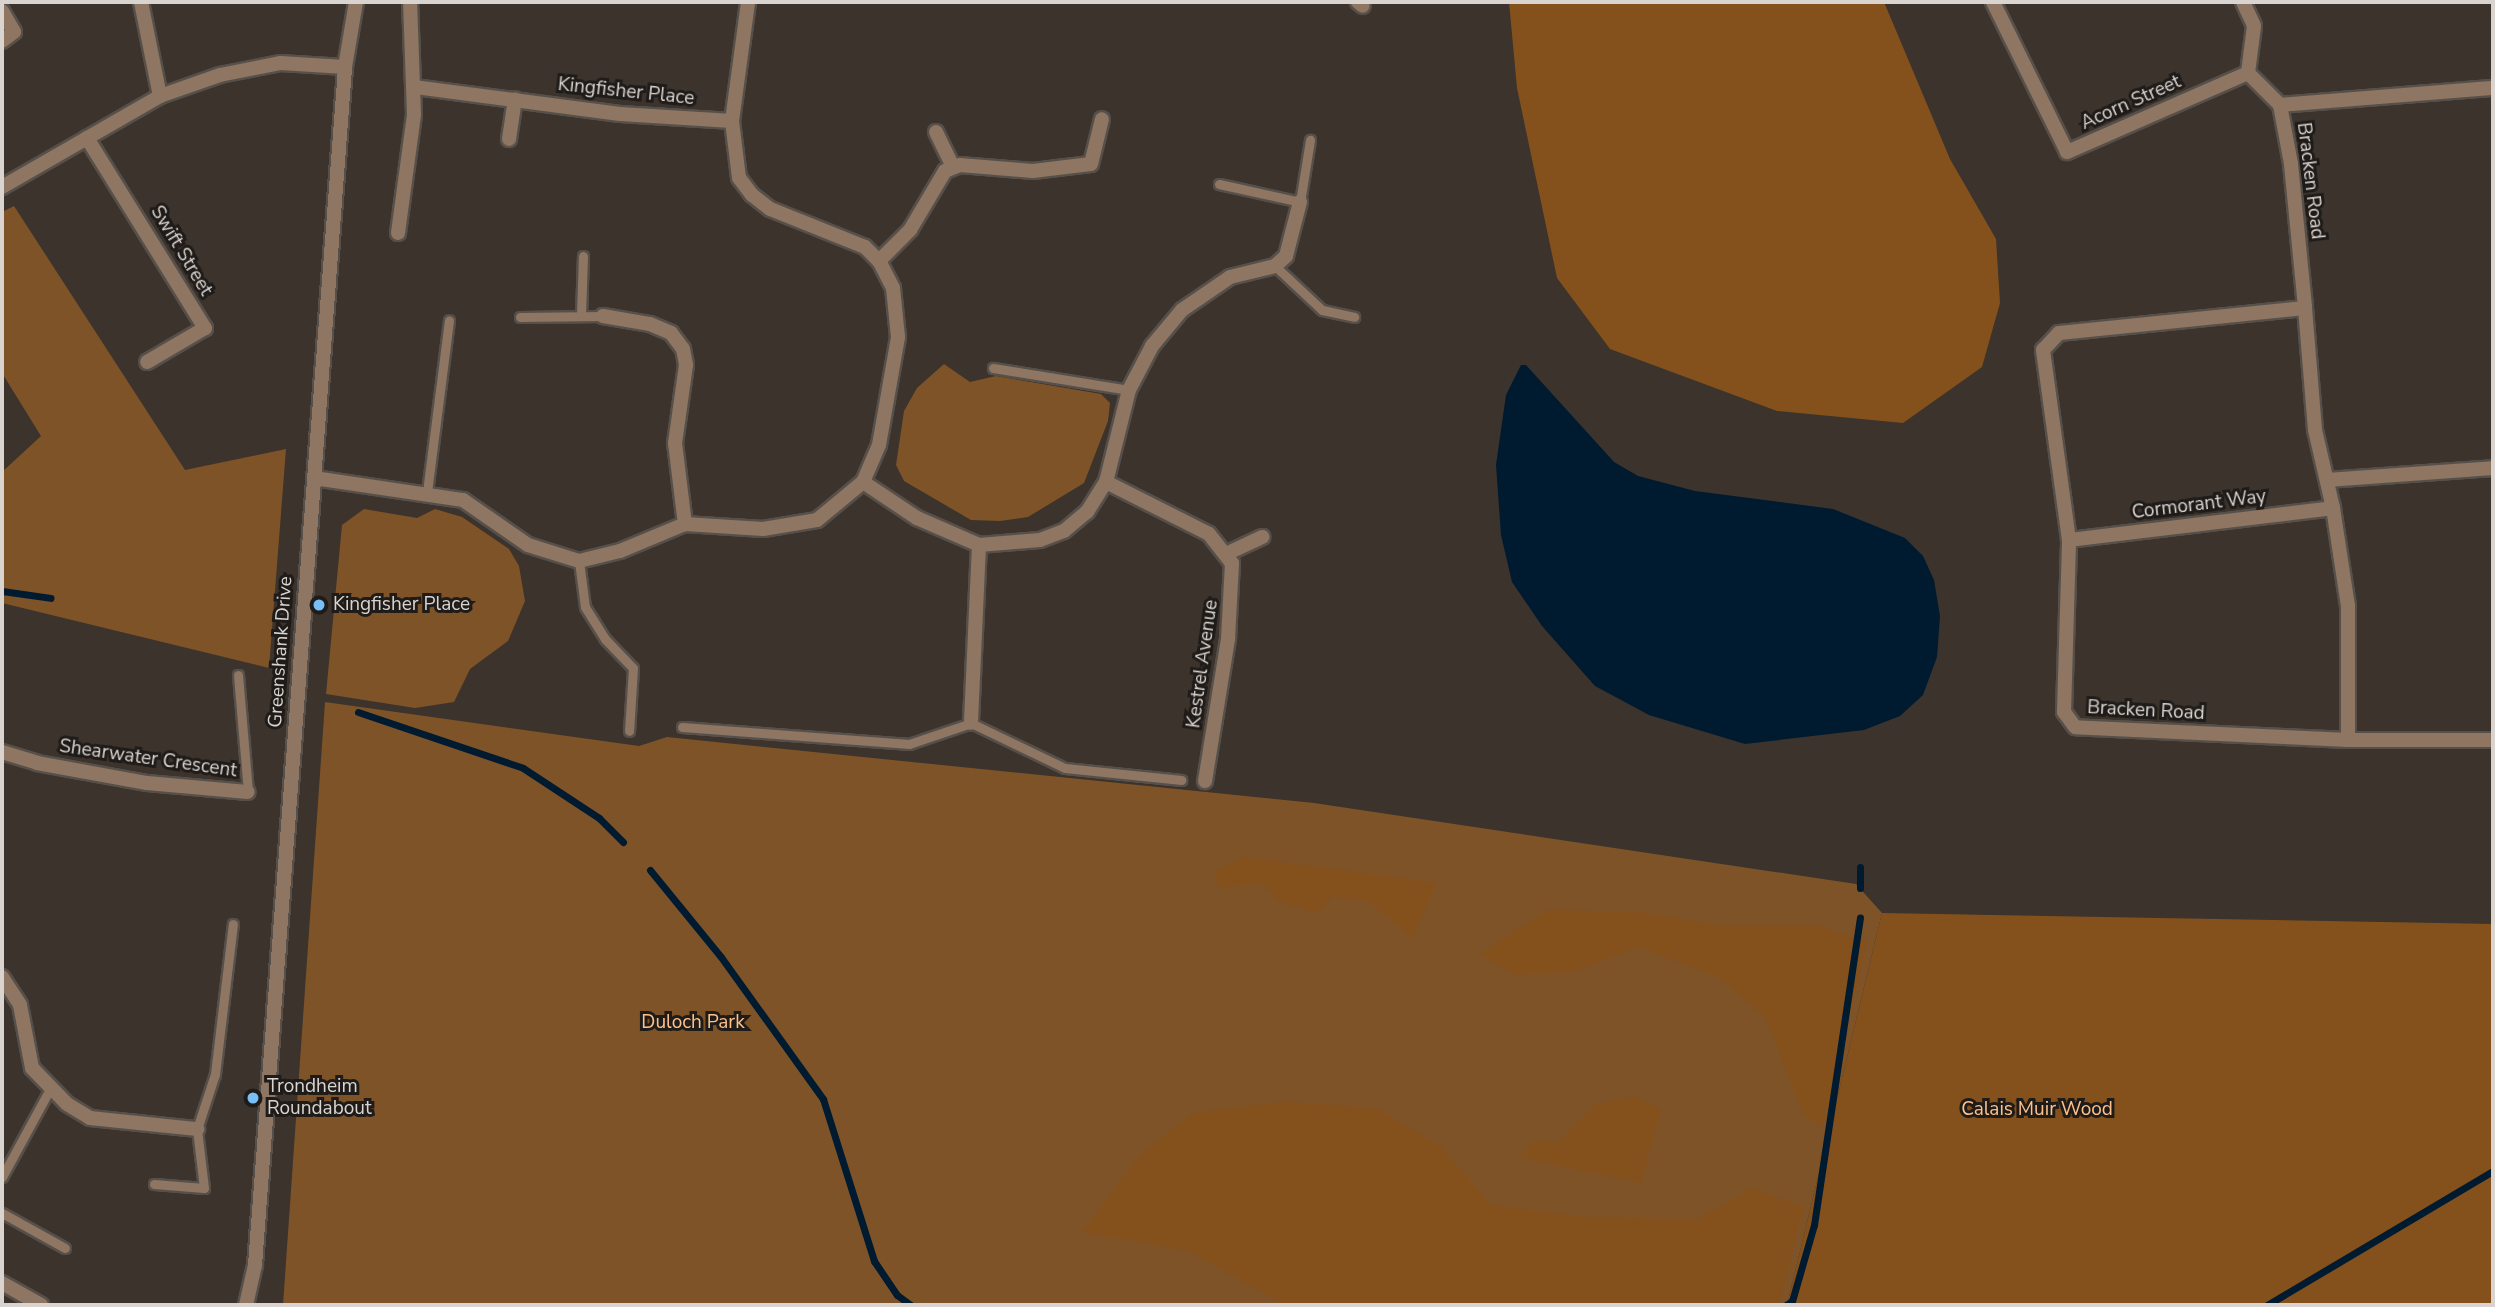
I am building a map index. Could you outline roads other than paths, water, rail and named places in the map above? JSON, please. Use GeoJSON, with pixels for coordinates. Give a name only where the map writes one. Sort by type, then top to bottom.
{"type":"FeatureCollection","features":[{"type":"Feature","properties":{"kind":"street"},"geometry":{"type":"LineString","coordinates":[[141,2],[160,96]]}},
{"type":"Feature","properties":{"kind":"street","name":"Greenshank Drive"},"geometry":{"type":"LineString","coordinates":[[246,1305],[255,1265],[345,67],[356,2]]}},
{"type":"Feature","properties":{"kind":"street"},"geometry":{"type":"LineString","coordinates":[[398,233],[414,87],[410,2]]}},
{"type":"Feature","properties":{"kind":"street"},"geometry":{"type":"LineString","coordinates":[[314,478],[428,492],[463,500],[544,553],[579,561],[611,554],[685,524],[792,527],[817,520],[863,482],[879,445],[898,337],[892,288],[879,261],[841,234],[770,209],[752,195],[739,178],[733,121],[748,2]]}},
{"type":"Feature","properties":{"kind":"street","name":"Acorn Street"},"geometry":{"type":"LineString","coordinates":[[1993,2],[2067,152],[2248,73]]}},
{"type":"Feature","properties":{"kind":"street"},"geometry":{"type":"LineString","coordinates":[[2243,2],[2254,26],[2248,73]]}},
{"type":"Feature","properties":{"kind":"street"},"geometry":{"type":"LineString","coordinates":[[2,11],[14,32],[2,41]]}},
{"type":"Feature","properties":{"kind":"street"},"geometry":{"type":"LineString","coordinates":[[2,187],[160,96],[243,69],[280,63],[345,67]]}},
{"type":"Feature","properties":{"kind":"street","name":"Bracken Road"},"geometry":{"type":"LineString","coordinates":[[2248,73],[2280,105],[2291,164],[2305,308],[2315,430],[2333,508],[2348,606],[2348,740],[2075,727],[2064,712],[2069,540],[2043,350],[2059,333],[2305,308]]}},
{"type":"Feature","properties":{"kind":"street","name":"Kingfisher Place"},"geometry":{"type":"LineString","coordinates":[[414,87],[620,114],[733,121]]}},
{"type":"Feature","properties":{"kind":"street"},"geometry":{"type":"LineString","coordinates":[[2280,105],[2493,88]]}},
{"type":"Feature","properties":{"kind":"street"},"geometry":{"type":"LineString","coordinates":[[509,139],[515,99]]}},
{"type":"Feature","properties":{"kind":"street"},"geometry":{"type":"LineString","coordinates":[[879,261],[910,230],[936,182],[953,167],[1033,171],[1091,164],[1102,119]]}},
{"type":"Feature","properties":{"kind":"street"},"geometry":{"type":"LineString","coordinates":[[936,132],[953,167]]}},
{"type":"Feature","properties":{"kind":"street","name":"Swift Street"},"geometry":{"type":"LineString","coordinates":[[86,138],[205,328],[147,362]]}},
{"type":"Feature","properties":{"kind":"street"},"geometry":{"type":"LineString","coordinates":[[863,482],[917,518],[979,545],[1040,540],[1064,531],[1087,512],[1106,482],[1129,390],[1152,346],[1182,310],[1230,277],[1275,266],[1286,256],[1300,202]]}},
{"type":"Feature","properties":{"kind":"street"},"geometry":{"type":"LineString","coordinates":[[603,316],[650,324],[671,333],[682,349],[686,365],[675,443],[685,524]]}},
{"type":"Feature","properties":{"kind":"street"},"geometry":{"type":"LineString","coordinates":[[2327,481],[2493,468]]}},
{"type":"Feature","properties":{"kind":"street"},"geometry":{"type":"LineString","coordinates":[[1106,482],[1209,534],[1228,553],[1263,537]]}},
{"type":"Feature","properties":{"kind":"street","name":"Cormorant Way"},"geometry":{"type":"LineString","coordinates":[[2069,540],[2333,508]]}},
{"type":"Feature","properties":{"kind":"street"},"geometry":{"type":"LineString","coordinates":[[971,723],[979,545]]}},
{"type":"Feature","properties":{"kind":"street","name":"Kestrel Avenue"},"geometry":{"type":"LineString","coordinates":[[1205,781],[1228,639],[1234,577],[1228,553]]}},
{"type":"Feature","properties":{"kind":"street"},"geometry":{"type":"LineString","coordinates":[[2348,740],[2493,740]]}},
{"type":"Feature","properties":{"kind":"street","name":"Shearwater Crescent"},"geometry":{"type":"LineString","coordinates":[[2,752],[37,763],[147,783],[248,792]]}},
{"type":"Feature","properties":{"kind":"street"},"geometry":{"type":"LineString","coordinates":[[2,976],[20,1005],[32,1068],[50,1089],[90,1118],[197,1129]]}},
{"type":"Feature","properties":{"kind":"street"},"geometry":{"type":"LineString","coordinates":[[2,1283],[41,1305]]}},
{"type":"Feature","properties":{"kind":"lane"},"geometry":{"type":"LineString","coordinates":[[1219,184],[1300,202],[1310,140]]}},
{"type":"Feature","properties":{"kind":"lane"},"geometry":{"type":"LineString","coordinates":[[581,315],[583,256]]}},
{"type":"Feature","properties":{"kind":"lane"},"geometry":{"type":"LineString","coordinates":[[1275,266],[1322,310],[1354,317]]}},
{"type":"Feature","properties":{"kind":"lane"},"geometry":{"type":"LineString","coordinates":[[520,317],[603,316]]}},
{"type":"Feature","properties":{"kind":"lane"},"geometry":{"type":"LineString","coordinates":[[428,492],[449,320]]}},
{"type":"Feature","properties":{"kind":"lane"},"geometry":{"type":"LineString","coordinates":[[993,368],[1129,390]]}},
{"type":"Feature","properties":{"kind":"lane"},"geometry":{"type":"LineString","coordinates":[[579,561],[585,607],[605,639],[633,668],[629,731]]}},
{"type":"Feature","properties":{"kind":"lane"},"geometry":{"type":"LineString","coordinates":[[238,675],[248,792]]}},
{"type":"Feature","properties":{"kind":"lane"},"geometry":{"type":"LineString","coordinates":[[682,727],[909,744],[971,723],[1065,768],[1181,780]]}},
{"type":"Feature","properties":{"kind":"lane"},"geometry":{"type":"LineString","coordinates":[[154,1184],[204,1188],[206,1171],[197,1129],[215,1074],[233,924]]}},
{"type":"Feature","properties":{"kind":"lane"},"geometry":{"type":"LineString","coordinates":[[2,1177],[50,1089]]}},
{"type":"Feature","properties":{"kind":"lane"},"geometry":{"type":"LineString","coordinates":[[2,1213],[65,1248]]}},
{"type":"Feature","properties":{"kind":"water"},"geometry":{"type":"Polygon","coordinates":[[[1521,365],[1526,365],[1614,462],[1638,476],[1695,491],[1833,509],[1905,538],[1923,556],[1934,580],[1940,616],[1937,657],[1923,695],[1900,716],[1864,730],[1745,744],[1649,715],[1595,686],[1542,626],[1512,582],[1501,535],[1496,465],[1506,395],[1521,365]]]}},
{"type":"Feature","properties":{"kind":"waterway"},"geometry":{"type":"LineString","coordinates":[[2,591],[51,598]]}},
{"type":"Feature","properties":{"kind":"waterway"},"geometry":{"type":"LineString","coordinates":[[358,712],[523,768],[599,818],[623,842]]}},
{"type":"Feature","properties":{"kind":"waterway"},"geometry":{"type":"LineString","coordinates":[[1860,867],[1860,888]]}},
{"type":"Feature","properties":{"kind":"waterway"},"geometry":{"type":"LineString","coordinates":[[650,870],[721,957],[823,1099],[874,1261],[897,1295],[911,1305]]}},
{"type":"Feature","properties":{"kind":"waterway"},"geometry":{"type":"LineString","coordinates":[[1786,1305],[1792,1301],[1814,1225],[1860,917]]}},
{"type":"Feature","properties":{"kind":"waterway"},"geometry":{"type":"LineString","coordinates":[[2267,1305],[2493,1171]]}},
{"type":"Feature","properties":{"kind":"place","name":"Kingfisher Place"},"geometry":{"type":"Point","coordinates":[319,605]}},
{"type":"Feature","properties":{"kind":"place","name":"Trondheim Roundabout"},"geometry":{"type":"Point","coordinates":[253,1098]}},
{"type":"Feature","properties":{"kind":"park label","name":"Duloch Park"},"geometry":{"type":"Point","coordinates":[693,1023]}},
{"type":"Feature","properties":{"kind":"park label","name":"Calais Muir Wood"},"geometry":{"type":"Point","coordinates":[2037,1110]}}]}
